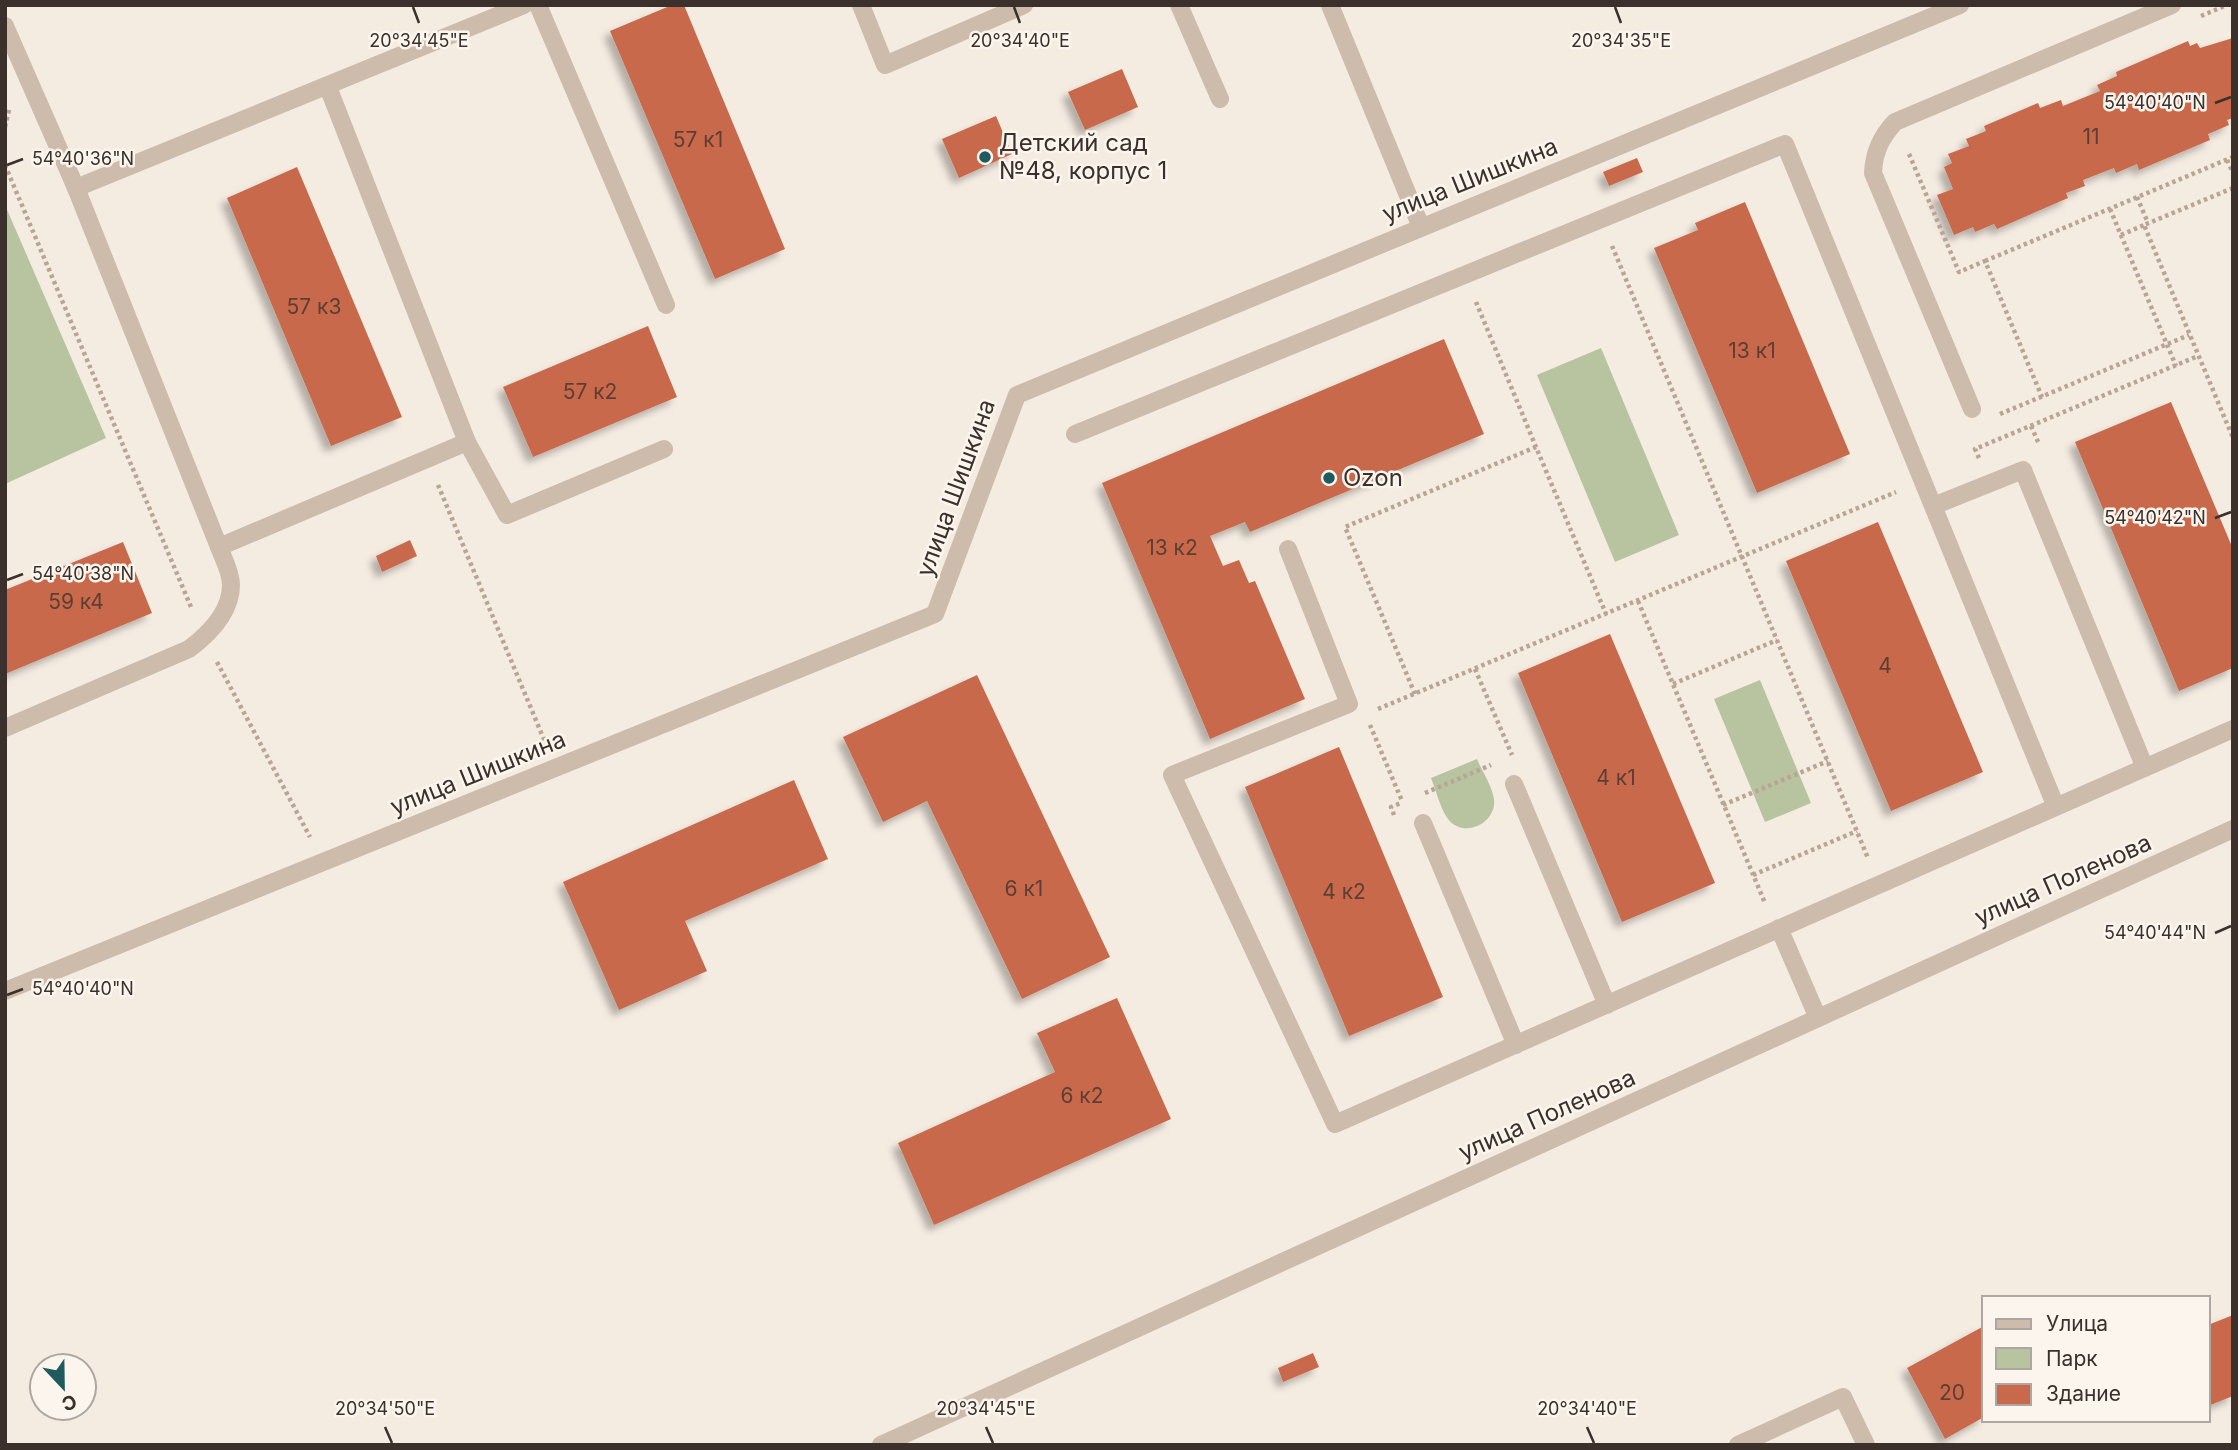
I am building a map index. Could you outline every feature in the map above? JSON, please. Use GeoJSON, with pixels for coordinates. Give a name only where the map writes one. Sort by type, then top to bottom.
{"type":"FeatureCollection","features":[{"type":"Feature","properties":{"kind":"street"},"geometry":{"type":"LineString","coordinates":[[76,188],[524,5]]}},
{"type":"Feature","properties":{"kind":"street"},"geometry":{"type":"LineString","coordinates":[[538,5],[667,305]]}},
{"type":"Feature","properties":{"kind":"street"},"geometry":{"type":"LineString","coordinates":[[861,5],[886,65],[1024,5]]}},
{"type":"Feature","properties":{"kind":"street"},"geometry":{"type":"LineString","coordinates":[[1179,5],[1220,99]]}},
{"type":"Feature","properties":{"kind":"street"},"geometry":{"type":"LineString","coordinates":[[1330,5],[1421,227]]}},
{"type":"Feature","properties":{"kind":"street","name":"улица Шишкина"},"geometry":{"type":"LineString","coordinates":[[5,991],[935,614],[1017,395],[1960,5]]}},
{"type":"Feature","properties":{"kind":"street"},"geometry":{"type":"LineString","coordinates":[[1972,409],[1873,173],[1877,147],[1895,122],[2172,5]]}},
{"type":"Feature","properties":{"kind":"street"},"geometry":{"type":"LineString","coordinates":[[5,26],[76,188],[219,547],[231,584],[228,603],[220,620],[204,638],[189,649],[5,728]]}},
{"type":"Feature","properties":{"kind":"street"},"geometry":{"type":"LineString","coordinates":[[328,87],[467,442],[507,515],[664,449]]}},
{"type":"Feature","properties":{"kind":"street"},"geometry":{"type":"LineString","coordinates":[[1075,434],[1785,144],[2056,807]]}},
{"type":"Feature","properties":{"kind":"street"},"geometry":{"type":"LineString","coordinates":[[219,547],[467,442]]}},
{"type":"Feature","properties":{"kind":"street"},"geometry":{"type":"LineString","coordinates":[[1933,506],[2023,470],[2145,768]]}},
{"type":"Feature","properties":{"kind":"street"},"geometry":{"type":"LineString","coordinates":[[1288,549],[1349,704],[1172,775],[1335,1124],[2233,729]]}},
{"type":"Feature","properties":{"kind":"street"},"geometry":{"type":"LineString","coordinates":[[1514,784],[1607,1005]]}},
{"type":"Feature","properties":{"kind":"street"},"geometry":{"type":"LineString","coordinates":[[1423,823],[1516,1045]]}},
{"type":"Feature","properties":{"kind":"street","name":"улица Поленова"},"geometry":{"type":"LineString","coordinates":[[881,1445],[2233,829]]}},
{"type":"Feature","properties":{"kind":"street"},"geometry":{"type":"LineString","coordinates":[[1778,929],[1818,1018]]}},
{"type":"Feature","properties":{"kind":"street"},"geometry":{"type":"LineString","coordinates":[[1738,1445],[1843,1397],[1866,1445]]}},
{"type":"Feature","properties":{"kind":"path"},"geometry":{"type":"LineString","coordinates":[[1895,122],[1959,272],[2230,158],[2233,173]]}},
{"type":"Feature","properties":{"kind":"path"},"geometry":{"type":"LineString","coordinates":[[5,165],[204,638],[324,862]]}},
{"type":"Feature","properties":{"kind":"path"},"geometry":{"type":"LineString","coordinates":[[2120,235],[2233,188]]}},
{"type":"Feature","properties":{"kind":"path"},"geometry":{"type":"LineString","coordinates":[[2137,197],[2189,335],[2233,438]]}},
{"type":"Feature","properties":{"kind":"path"},"geometry":{"type":"LineString","coordinates":[[2110,209],[2176,366]]}},
{"type":"Feature","properties":{"kind":"path"},"geometry":{"type":"LineString","coordinates":[[1601,219],[1880,885]]}},
{"type":"Feature","properties":{"kind":"path"},"geometry":{"type":"LineString","coordinates":[[1985,261],[2042,397]]}},
{"type":"Feature","properties":{"kind":"path"},"geometry":{"type":"LineString","coordinates":[[1464,275],[1606,614]]}},
{"type":"Feature","properties":{"kind":"path"},"geometry":{"type":"LineString","coordinates":[[1972,409],[1978,423],[2189,335]]}},
{"type":"Feature","properties":{"kind":"path"},"geometry":{"type":"LineString","coordinates":[[1378,709],[1979,458],[1975,450],[2198,356]]}},
{"type":"Feature","properties":{"kind":"path"},"geometry":{"type":"LineString","coordinates":[[1415,694],[1345,527],[1536,447]]}},
{"type":"Feature","properties":{"kind":"path"},"geometry":{"type":"LineString","coordinates":[[427,458],[556,768]]}},
{"type":"Feature","properties":{"kind":"path"},"geometry":{"type":"LineString","coordinates":[[1638,601],[1778,929]]}},
{"type":"Feature","properties":{"kind":"path"},"geometry":{"type":"LineString","coordinates":[[1673,684],[1777,640]]}},
{"type":"Feature","properties":{"kind":"path"},"geometry":{"type":"LineString","coordinates":[[1475,669],[1512,755]]}},
{"type":"Feature","properties":{"kind":"path"},"geometry":{"type":"LineString","coordinates":[[1365,715],[1402,802]]}},
{"type":"Feature","properties":{"kind":"path"},"geometry":{"type":"LineString","coordinates":[[1504,760],[1524,751]]}},
{"type":"Feature","properties":{"kind":"path"},"geometry":{"type":"LineString","coordinates":[[1723,805],[1828,761]]}},
{"type":"Feature","properties":{"kind":"path"},"geometry":{"type":"LineString","coordinates":[[1423,793],[1492,764]]}},
{"type":"Feature","properties":{"kind":"path"},"geometry":{"type":"LineString","coordinates":[[1396,819],[1391,807],[1412,798]]}},
{"type":"Feature","properties":{"kind":"path"},"geometry":{"type":"LineString","coordinates":[[1753,875],[1857,831]]}},
{"type":"Feature","properties":{"kind":"green space"},"geometry":{"type":"Polygon","coordinates":[[[5,205],[106,438],[5,484],[5,205]]]}},
{"type":"Feature","properties":{"kind":"green space"},"geometry":{"type":"Polygon","coordinates":[[[1601,348],[1679,535],[1615,562],[1537,375],[1601,348]]]}},
{"type":"Feature","properties":{"kind":"green space"},"geometry":{"type":"Polygon","coordinates":[[[1760,680],[1811,803],[1765,822],[1714,699],[1760,680]]]}},
{"type":"Feature","properties":{"kind":"green space"},"geometry":{"type":"Polygon","coordinates":[[[1477,759],[1491,789],[1494,808],[1485,822],[1478,826],[1462,828],[1454,825],[1445,815],[1431,778],[1477,759]]]}},
{"type":"Feature","properties":{"kind":"building"},"geometry":{"type":"Polygon","coordinates":[[[672,5],[684,5],[785,249],[715,279],[610,31],[672,5]]]}},
{"type":"Feature","properties":{"kind":"building"},"geometry":{"type":"Polygon","coordinates":[[[2233,38],[2233,118],[2227,120],[2229,125],[2208,134],[2210,140],[2139,170],[2137,164],[2116,173],[2114,168],[2083,180],[2085,186],[2066,193],[2068,198],[1997,229],[1994,224],[1975,232],[1973,227],[1954,235],[1937,195],[1953,189],[1944,167],[1952,163],[1948,154],[1969,146],[1966,139],[1986,131],[1984,126],[2038,103],[2040,108],[2061,100],[2063,106],[2100,91],[2097,85],[2117,76],[2116,72],[2188,41],[2190,46],[2197,43],[2200,48],[2233,38]]]}},
{"type":"Feature","properties":{"kind":"building"},"geometry":{"type":"Polygon","coordinates":[[[1122,69],[1138,107],[1085,130],[1068,92],[1122,69]]]}},
{"type":"Feature","properties":{"kind":"building"},"geometry":{"type":"Polygon","coordinates":[[[996,116],[1012,154],[959,178],[942,139],[996,116]]]}},
{"type":"Feature","properties":{"kind":"building"},"geometry":{"type":"Polygon","coordinates":[[[1637,158],[1643,172],[1609,186],[1603,172],[1637,158]]]}},
{"type":"Feature","properties":{"kind":"building"},"geometry":{"type":"Polygon","coordinates":[[[297,167],[402,417],[331,446],[227,198],[297,167]]]}},
{"type":"Feature","properties":{"kind":"building"},"geometry":{"type":"Polygon","coordinates":[[[1745,202],[1850,454],[1757,493],[1654,248],[1698,230],[1695,223],[1745,202]]]}},
{"type":"Feature","properties":{"kind":"building"},"geometry":{"type":"Polygon","coordinates":[[[648,326],[677,397],[533,457],[503,387],[648,326]]]}},
{"type":"Feature","properties":{"kind":"building"},"geometry":{"type":"Polygon","coordinates":[[[1444,339],[1484,434],[1250,532],[1245,522],[1210,536],[1223,566],[1239,560],[1249,583],[1255,581],[1305,699],[1210,739],[1102,483],[1444,339]]]}},
{"type":"Feature","properties":{"kind":"building"},"geometry":{"type":"Polygon","coordinates":[[[2171,402],[2233,549],[2233,668],[2179,691],[2075,442],[2171,402]]]}},
{"type":"Feature","properties":{"kind":"building"},"geometry":{"type":"Polygon","coordinates":[[[1878,522],[1983,772],[1891,811],[1786,561],[1878,522]]]}},
{"type":"Feature","properties":{"kind":"building"},"geometry":{"type":"Polygon","coordinates":[[[410,540],[417,556],[382,572],[376,556],[410,540]]]}},
{"type":"Feature","properties":{"kind":"building"},"geometry":{"type":"Polygon","coordinates":[[[123,542],[152,613],[5,674],[5,590],[123,542]]]}},
{"type":"Feature","properties":{"kind":"building"},"geometry":{"type":"Polygon","coordinates":[[[1610,634],[1715,883],[1622,922],[1518,673],[1610,634]]]}},
{"type":"Feature","properties":{"kind":"building"},"geometry":{"type":"Polygon","coordinates":[[[977,675],[1110,957],[1022,999],[927,801],[883,822],[843,737],[977,675]]]}},
{"type":"Feature","properties":{"kind":"building"},"geometry":{"type":"Polygon","coordinates":[[[1339,747],[1443,997],[1349,1036],[1245,787],[1339,747]]]}},
{"type":"Feature","properties":{"kind":"building"},"geometry":{"type":"Polygon","coordinates":[[[794,780],[828,859],[685,921],[707,971],[619,1010],[563,882],[794,780]]]}},
{"type":"Feature","properties":{"kind":"building"},"geometry":{"type":"Polygon","coordinates":[[[1117,998],[1171,1119],[934,1225],[898,1143],[1055,1072],[1037,1033],[1117,998]]]}},
{"type":"Feature","properties":{"kind":"building"},"geometry":{"type":"Polygon","coordinates":[[[2233,1315],[2233,1396],[2210,1405],[2210,1324],[2233,1315]]]}},
{"type":"Feature","properties":{"kind":"building"},"geometry":{"type":"Polygon","coordinates":[[[1982,1327],[1982,1418],[1945,1439],[1907,1368],[1982,1327]]]}},
{"type":"Feature","properties":{"kind":"building"},"geometry":{"type":"Polygon","coordinates":[[[1313,1353],[1319,1367],[1283,1382],[1278,1368],[1313,1353]]]}},
{"type":"Feature","properties":{"kind":"place","name":"Детский сад №48, корпус 1"},"geometry":{"type":"Point","coordinates":[985,157]}},
{"type":"Feature","properties":{"kind":"place","name":"Ozon"},"geometry":{"type":"Point","coordinates":[1329,478]}}]}
